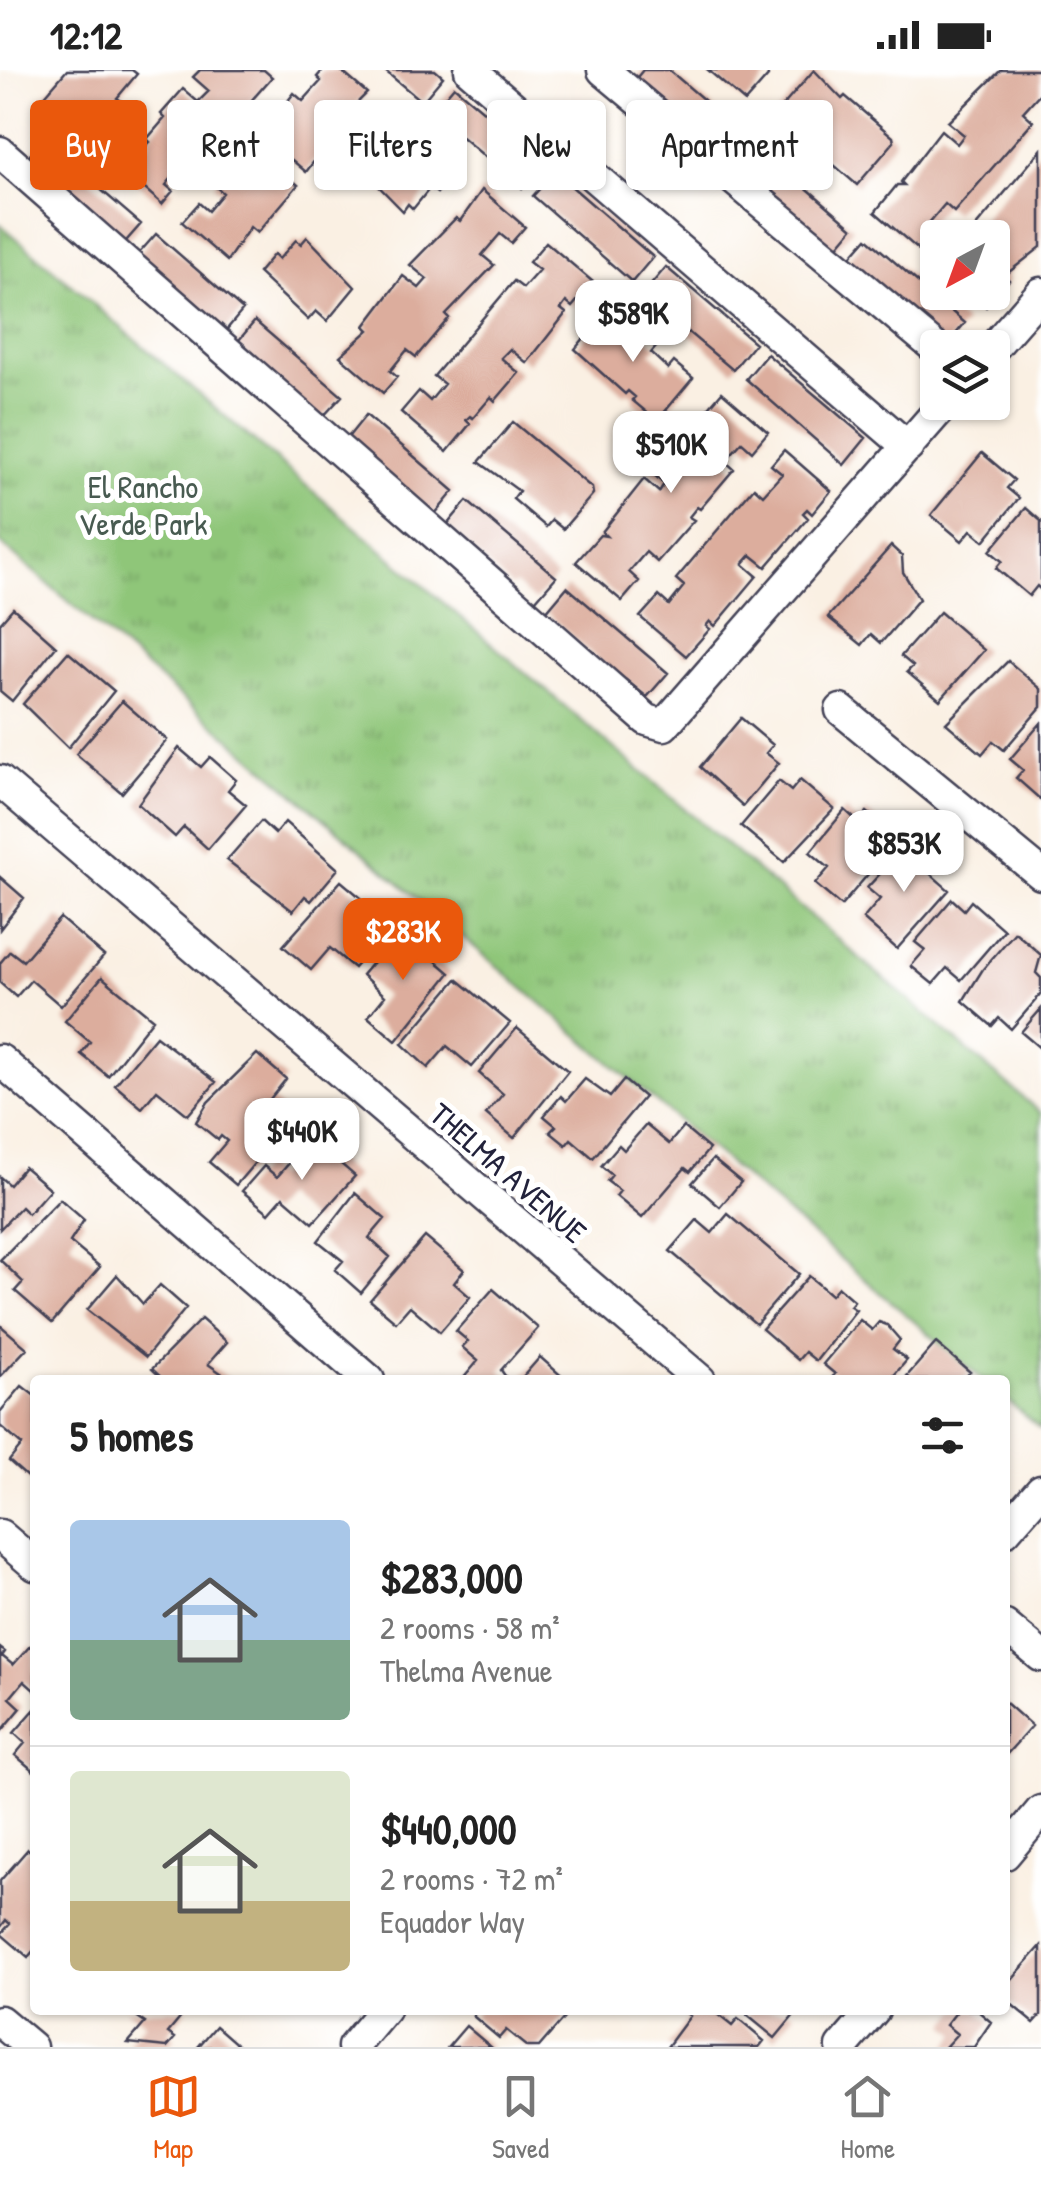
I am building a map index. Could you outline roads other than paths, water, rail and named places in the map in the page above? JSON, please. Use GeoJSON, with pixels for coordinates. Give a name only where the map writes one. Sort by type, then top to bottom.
{"type":"FeatureCollection","features":[{"type":"Feature","properties":{"kind":"street"},"geometry":{"type":"LineString","coordinates":[[470,70],[908,447]]}},
{"type":"Feature","properties":{"kind":"street"},"geometry":{"type":"LineString","coordinates":[[603,70],[920,335]]}},
{"type":"Feature","properties":{"kind":"street"},"geometry":{"type":"LineString","coordinates":[[0,152],[647,720],[664,726],[931,420]]}},
{"type":"Feature","properties":{"kind":"street"},"geometry":{"type":"LineString","coordinates":[[1009,330],[1041,293]]}},
{"type":"Feature","properties":{"kind":"street"},"geometry":{"type":"LineString","coordinates":[[842,710],[1041,874]]}},
{"type":"Feature","properties":{"kind":"street","name":"THELMA AVENUE"},"geometry":{"type":"LineString","coordinates":[[0,781],[694,1375]]}},
{"type":"Feature","properties":{"kind":"street"},"geometry":{"type":"LineString","coordinates":[[0,1060],[363,1375]]}},
{"type":"Feature","properties":{"kind":"street"},"geometry":{"type":"LineString","coordinates":[[1010,1525],[1041,1490]]}},
{"type":"Feature","properties":{"kind":"street"},"geometry":{"type":"LineString","coordinates":[[0,1535],[30,1561]]}},
{"type":"Feature","properties":{"kind":"street"},"geometry":{"type":"LineString","coordinates":[[1010,1630],[1041,1656]]}},
{"type":"Feature","properties":{"kind":"street"},"geometry":{"type":"LineString","coordinates":[[1010,1848],[1041,1811]]}},
{"type":"Feature","properties":{"kind":"street"},"geometry":{"type":"LineString","coordinates":[[352,2047],[380,2015]]}},
{"type":"Feature","properties":{"kind":"street"},"geometry":{"type":"LineString","coordinates":[[842,2047],[870,2015]]}},
{"type":"Feature","properties":{"kind":"street"},"geometry":{"type":"LineString","coordinates":[[0,2021],[30,2047]]}},
{"type":"Feature","properties":{"kind":"park label","name":"El Rancho Verde Park"},"geometry":{"type":"Point","coordinates":[143,506]}}]}
